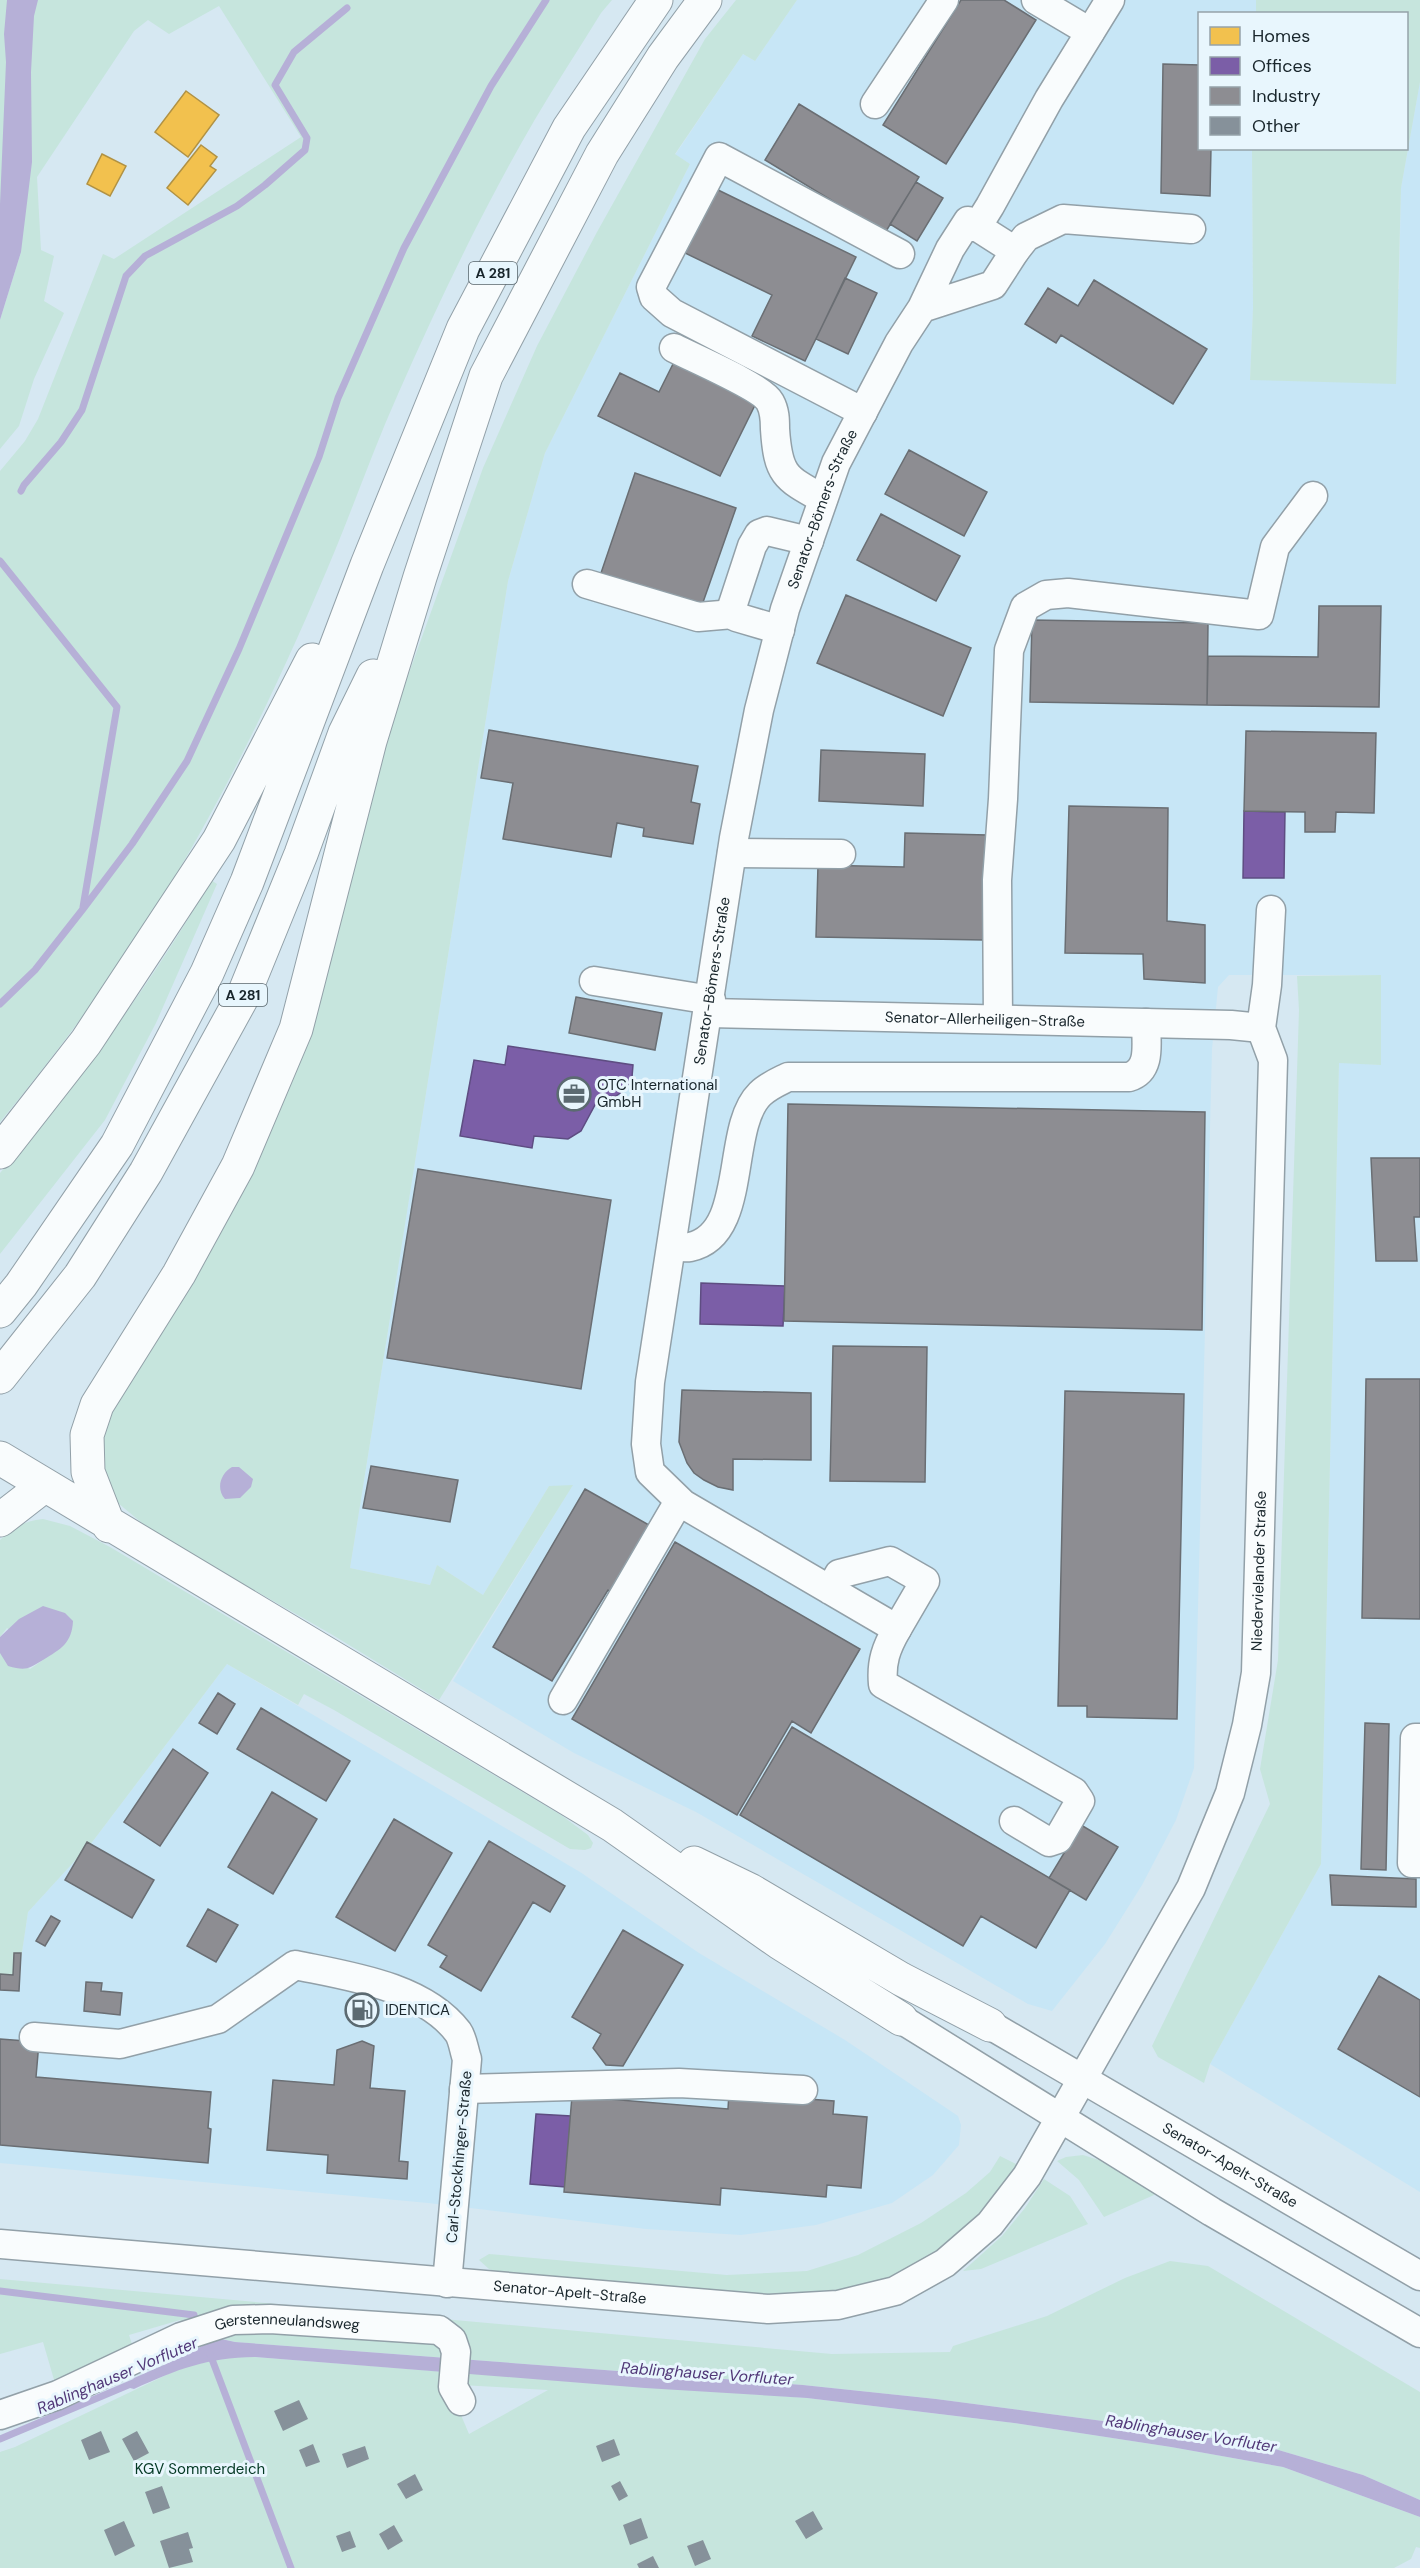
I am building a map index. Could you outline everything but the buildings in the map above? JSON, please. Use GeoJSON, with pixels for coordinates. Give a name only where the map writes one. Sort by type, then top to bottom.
{"type":"FeatureCollection","features":[{"type":"Feature","properties":{"kind":"highway","name":"A 281"},"geometry":{"type":"LineString","coordinates":[[0,1311],[21,1285],[117,1145],[207,973],[247,882],[366,565],[463,329],[569,128],[656,0]]}},
{"type":"Feature","properties":{"kind":"highway","name":"A 281"},"geometry":{"type":"LineString","coordinates":[[0,1377],[86,1266],[146,1172],[243,994],[301,854],[345,733],[420,577],[486,376],[602,154],[663,57],[705,0]]}},
{"type":"Feature","properties":{"kind":"highway"},"geometry":{"type":"LineString","coordinates":[[0,1152],[86,1042],[219,840],[290,699],[366,565]]}},
{"type":"Feature","properties":{"kind":"highway"},"geometry":{"type":"LineString","coordinates":[[109,1526],[88,1472],[87,1435],[97,1405],[179,1274],[238,1166],[296,1029],[370,741],[420,577]]}},
{"type":"Feature","properties":{"kind":"highway"},"geometry":{"type":"LineString","coordinates":[[5,1461],[109,1526],[612,1825],[780,1943],[901,2019]]}},
{"type":"Feature","properties":{"kind":"highway"},"geometry":{"type":"LineString","coordinates":[[0,1520],[45,1485]]}},
{"type":"Feature","properties":{"kind":"highway"},"geometry":{"type":"LineString","coordinates":[[612,1825],[750,1890],[901,1979],[990,2025]]}},
{"type":"Feature","properties":{"kind":"street"},"geometry":{"type":"LineString","coordinates":[[875,104],[944,0]]}},
{"type":"Feature","properties":{"kind":"street"},"geometry":{"type":"LineString","coordinates":[[1036,0],[1090,32]]}},
{"type":"Feature","properties":{"kind":"street"},"geometry":{"type":"LineString","coordinates":[[1015,251],[976,226],[990,206],[1049,99],[1110,0]]}},
{"type":"Feature","properties":{"kind":"street"},"geometry":{"type":"LineString","coordinates":[[863,412],[672,314],[654,297],[651,287],[718,157],[900,254]]}},
{"type":"Feature","properties":{"kind":"street"},"geometry":{"type":"LineString","coordinates":[[922,308],[993,285],[1026,237],[1063,219],[1191,229]]}},
{"type":"Feature","properties":{"kind":"street","name":"Senator-Bömers-Straße"},"geometry":{"type":"LineString","coordinates":[[897,1629],[679,1500],[650,1472],[646,1444],[650,1382],[732,853],[759,710],[780,630],[836,463],[899,343],[922,308],[950,249],[968,221],[976,226]]}},
{"type":"Feature","properties":{"kind":"street"},"geometry":{"type":"LineString","coordinates":[[674,348],[756,390],[769,400],[774,412],[780,467],[798,485],[824,499]]}},
{"type":"Feature","properties":{"kind":"street"},"geometry":{"type":"LineString","coordinates":[[998,1019],[997,880],[1009,650],[1025,607],[1046,595],[1068,593],[1259,615],[1275,546],[1313,496]]}},
{"type":"Feature","properties":{"kind":"street"},"geometry":{"type":"LineString","coordinates":[[733,614],[732,608],[745,566],[759,534],[766,531],[809,541]]}},
{"type":"Feature","properties":{"kind":"street"},"geometry":{"type":"LineString","coordinates":[[586,584],[698,617],[733,614],[736,617],[780,630]]}},
{"type":"Feature","properties":{"kind":"street"},"geometry":{"type":"LineString","coordinates":[[732,853],[841,854]]}},
{"type":"Feature","properties":{"kind":"street"},"geometry":{"type":"LineString","coordinates":[[1261,1028],[1268,985],[1271,910]]}},
{"type":"Feature","properties":{"kind":"street","name":"Senator-Allerheiligen-Straße"},"geometry":{"type":"LineString","coordinates":[[594,981],[710,1006],[998,1019],[1231,1025],[1261,1028]]}},
{"type":"Feature","properties":{"kind":"street"},"geometry":{"type":"LineString","coordinates":[[672,1246],[690,1247],[712,1235],[730,1201],[740,1137],[747,1115],[758,1095],[779,1081],[788,1077],[1129,1077],[1137,1075],[1144,1065],[1146,1023]]}},
{"type":"Feature","properties":{"kind":"street","name":"Niedervielander Straße"},"geometry":{"type":"LineString","coordinates":[[1083,2077],[1191,1888],[1230,1793],[1249,1715],[1256,1673],[1274,1060],[1261,1028]]}},
{"type":"Feature","properties":{"kind":"street"},"geometry":{"type":"LineString","coordinates":[[563,1700],[679,1500]]}},
{"type":"Feature","properties":{"kind":"street"},"geometry":{"type":"LineString","coordinates":[[830,1590],[839,1574],[890,1561],[925,1581],[886,1648],[881,1668],[883,1684],[1074,1792],[1080,1801],[1058,1839],[1049,1842],[1014,1821]]}},
{"type":"Feature","properties":{"kind":"street"},"geometry":{"type":"LineString","coordinates":[[1420,1738],[1415,1738],[1412,1863],[1420,1863]]}},
{"type":"Feature","properties":{"kind":"street","name":"Carl-Stockhinger-Straße"},"geometry":{"type":"LineString","coordinates":[[34,2037],[120,2044],[218,2019],[295,1965],[382,1983],[434,2010],[459,2034],[467,2058],[447,2283]]}},
{"type":"Feature","properties":{"kind":"street"},"geometry":{"type":"LineString","coordinates":[[901,2019],[1060,2119],[1420,2333]]}},
{"type":"Feature","properties":{"kind":"street"},"geometry":{"type":"LineString","coordinates":[[990,2025],[1083,2077]]}},
{"type":"Feature","properties":{"kind":"street","name":"Senator-Apelt-Straße"},"geometry":{"type":"LineString","coordinates":[[0,2244],[768,2309],[838,2304],[895,2291],[945,2263],[990,2224],[1027,2176],[1083,2077],[1240,2173],[1420,2276]]}},
{"type":"Feature","properties":{"kind":"street"},"geometry":{"type":"LineString","coordinates":[[464,2089],[679,2083],[803,2090]]}},
{"type":"Feature","properties":{"kind":"street","name":"Gerstenneulandsweg"},"geometry":{"type":"LineString","coordinates":[[0,2415],[58,2395],[181,2337],[233,2320],[270,2319],[439,2330],[452,2340],[457,2377]]}},
{"type":"Feature","properties":{"kind":"shaded area"},"geometry":{"type":"Polygon","coordinates":[[[7,0],[38,0],[34,16],[31,72],[32,162],[21,252],[0,320],[0,204],[6,62],[4,34],[7,0]]]}},
{"type":"Feature","properties":{"kind":"shaded area"},"geometry":{"type":"Polygon","coordinates":[[[797,0],[1256,0],[1256,12],[1198,12],[1198,150],[1252,150],[1253,308],[1250,380],[1399,289],[1401,188],[1420,82],[1420,2192],[1210,2064],[1321,1864],[1339,1062],[1381,1065],[1380,975],[1229,975],[1218,987],[1212,1049],[1194,1768],[1176,1820],[1142,1885],[1105,1944],[1052,2011],[1028,2004],[696,1812],[574,1753],[453,1681],[572,1486],[549,1486],[483,1595],[437,1565],[430,1585],[350,1568],[508,581],[545,453],[690,164],[675,155],[743,54],[755,61],[797,0]]]}},
{"type":"Feature","properties":{"kind":"shaded area"},"geometry":{"type":"Polygon","coordinates":[[[232,1467],[239,1467],[253,1479],[251,1487],[240,1498],[225,1499],[220,1486],[222,1478],[232,1467]]]}},
{"type":"Feature","properties":{"kind":"shaded area"},"geometry":{"type":"Polygon","coordinates":[[[43,1606],[65,1613],[73,1621],[68,1640],[55,1652],[30,1667],[23,1669],[8,1666],[0,1653],[0,1637],[19,1619],[43,1606]]]}},
{"type":"Feature","properties":{"kind":"shaded area"},"geometry":{"type":"Polygon","coordinates":[[[227,1664],[580,1872],[699,1953],[845,2040],[958,2116],[961,2125],[959,2145],[933,2175],[892,2203],[816,2225],[741,2235],[646,2229],[428,2203],[0,2163],[0,1978],[18,1979],[28,1912],[93,1841],[227,1664]]]}},
{"type":"Feature","properties":{"kind":"shaded area"},"geometry":{"type":"Polygon","coordinates":[[[217,2338],[235,2342],[803,2385],[936,2399],[1118,2423],[1268,2447],[1363,2475],[1420,2500],[1420,2517],[1283,2467],[1014,2423],[807,2398],[645,2388],[255,2357],[207,2362],[179,2370],[134,2389],[126,2387],[134,2378],[182,2357],[217,2338]]]}},
{"type":"Feature","properties":{"kind":"green space"},"geometry":{"type":"Polygon","coordinates":[[[0,0],[612,0],[601,13],[534,121],[462,256],[390,413],[300,631],[262,714],[221,794],[157,906],[116,970],[71,1032],[0,1122],[0,471],[25,441],[38,419],[103,254],[114,259],[301,137],[219,6],[169,34],[148,20],[134,31],[37,177],[41,250],[54,256],[44,301],[64,313],[34,379],[19,426],[0,449],[0,320],[21,252],[0,301],[0,0]]]}},
{"type":"Feature","properties":{"kind":"green space"},"geometry":{"type":"Polygon","coordinates":[[[736,0],[797,0],[755,61],[743,54],[675,154],[690,164],[545,453],[508,581],[350,1568],[430,1585],[437,1565],[483,1595],[549,1486],[573,1485],[439,1700],[331,1634],[154,1533],[118,1503],[102,1474],[100,1438],[111,1408],[291,1078],[331,960],[359,839],[401,695],[483,468],[537,346],[597,232],[705,39],[736,0]]]}},
{"type":"Feature","properties":{"kind":"green space"},"geometry":{"type":"Polygon","coordinates":[[[1256,0],[1420,0],[1420,82],[1408,149],[1408,12],[1256,12],[1256,0]]]}},
{"type":"Feature","properties":{"kind":"green space"},"geometry":{"type":"Polygon","coordinates":[[[1252,150],[1408,150],[1401,188],[1396,384],[1250,380],[1253,308],[1252,150]]]}},
{"type":"Feature","properties":{"kind":"green space"},"geometry":{"type":"Polygon","coordinates":[[[211,880],[217,884],[156,1023],[105,1120],[0,1254],[0,1173],[86,1068],[139,995],[211,880]]]}},
{"type":"Feature","properties":{"kind":"green space"},"geometry":{"type":"Polygon","coordinates":[[[1381,975],[1381,1065],[1339,1063],[1321,1864],[1210,2064],[1204,2083],[1158,2057],[1152,2046],[1270,1804],[1260,1769],[1278,1660],[1299,1010],[1297,976],[1381,975]]]}},
{"type":"Feature","properties":{"kind":"green space"},"geometry":{"type":"Polygon","coordinates":[[[43,1519],[70,1526],[110,1547],[561,1815],[588,1835],[593,1843],[591,1848],[570,1849],[334,1710],[304,1694],[298,1705],[227,1664],[93,1841],[28,1912],[18,1979],[0,1978],[0,1651],[30,1669],[43,1660],[7,1628],[0,1637],[0,1540],[20,1525],[43,1519]]]}},
{"type":"Feature","properties":{"kind":"green space"},"geometry":{"type":"Polygon","coordinates":[[[1083,2155],[1099,2160],[1155,2192],[1154,2195],[1104,2217],[1079,2180],[1057,2161],[1066,2157],[1083,2155]]]}},
{"type":"Feature","properties":{"kind":"green space"},"geometry":{"type":"Polygon","coordinates":[[[1000,2156],[1016,2164],[1009,2177],[981,2212],[949,2244],[914,2267],[877,2282],[837,2291],[754,2295],[546,2279],[505,2275],[489,2269],[479,2260],[489,2254],[727,2275],[807,2271],[858,2255],[921,2223],[966,2193],[990,2172],[1000,2156]]]}},
{"type":"Feature","properties":{"kind":"green space"},"geometry":{"type":"Polygon","coordinates":[[[1044,2179],[1070,2196],[1088,2224],[981,2269],[963,2271],[1002,2236],[1025,2208],[1044,2179]]]}},
{"type":"Feature","properties":{"kind":"green space"},"geometry":{"type":"Polygon","coordinates":[[[1170,2261],[1208,2266],[1420,2392],[1420,2500],[1363,2475],[1268,2447],[1118,2423],[936,2399],[803,2385],[235,2342],[186,2330],[180,2320],[129,2335],[133,2347],[57,2390],[43,2342],[0,2354],[0,2279],[832,2354],[950,2352],[953,2346],[1047,2316],[1125,2278],[1170,2261]]]}},
{"type":"Feature","properties":{"kind":"green space","name":"KGV Sommerdeich"},"geometry":{"type":"Polygon","coordinates":[[[230,2357],[447,2372],[450,2389],[469,2434],[548,2390],[461,2385],[463,2373],[807,2398],[1014,2423],[1171,2447],[1283,2467],[1420,2517],[1420,2548],[1416,2547],[1411,2559],[1394,2568],[0,2568],[0,2452],[183,2367],[230,2357]]]}},
{"type":"Feature","properties":{"kind":"waterway"},"geometry":{"type":"LineString","coordinates":[[0,1004],[35,970],[83,909],[132,844],[187,761],[239,649],[319,457],[338,398],[404,248],[491,86],[546,0]]}},
{"type":"Feature","properties":{"kind":"waterway"},"geometry":{"type":"LineString","coordinates":[[21,491],[61,442],[82,410],[126,276],[145,256],[237,206],[305,150],[307,138],[275,85],[294,52],[347,8]]}},
{"type":"Feature","properties":{"kind":"waterway"},"geometry":{"type":"LineString","coordinates":[[0,561],[117,707],[83,907]]}},
{"type":"Feature","properties":{"kind":"waterway"},"geometry":{"type":"LineString","coordinates":[[0,2291],[194,2315]]}},
{"type":"Feature","properties":{"kind":"waterway"},"geometry":{"type":"LineString","coordinates":[[210,2354],[291,2568]]}},
{"type":"Feature","properties":{"kind":"waterway","name":"Rablinghauser Vorfluter"},"geometry":{"type":"LineString","coordinates":[[0,2439],[133,2383]]}},
{"type":"Feature","properties":{"kind":"place","name":"OTC International GmbH"},"geometry":{"type":"Point","coordinates":[574,1094]}},
{"type":"Feature","properties":{"kind":"place","name":"IDENTICA"},"geometry":{"type":"Point","coordinates":[362,2010]}}]}
